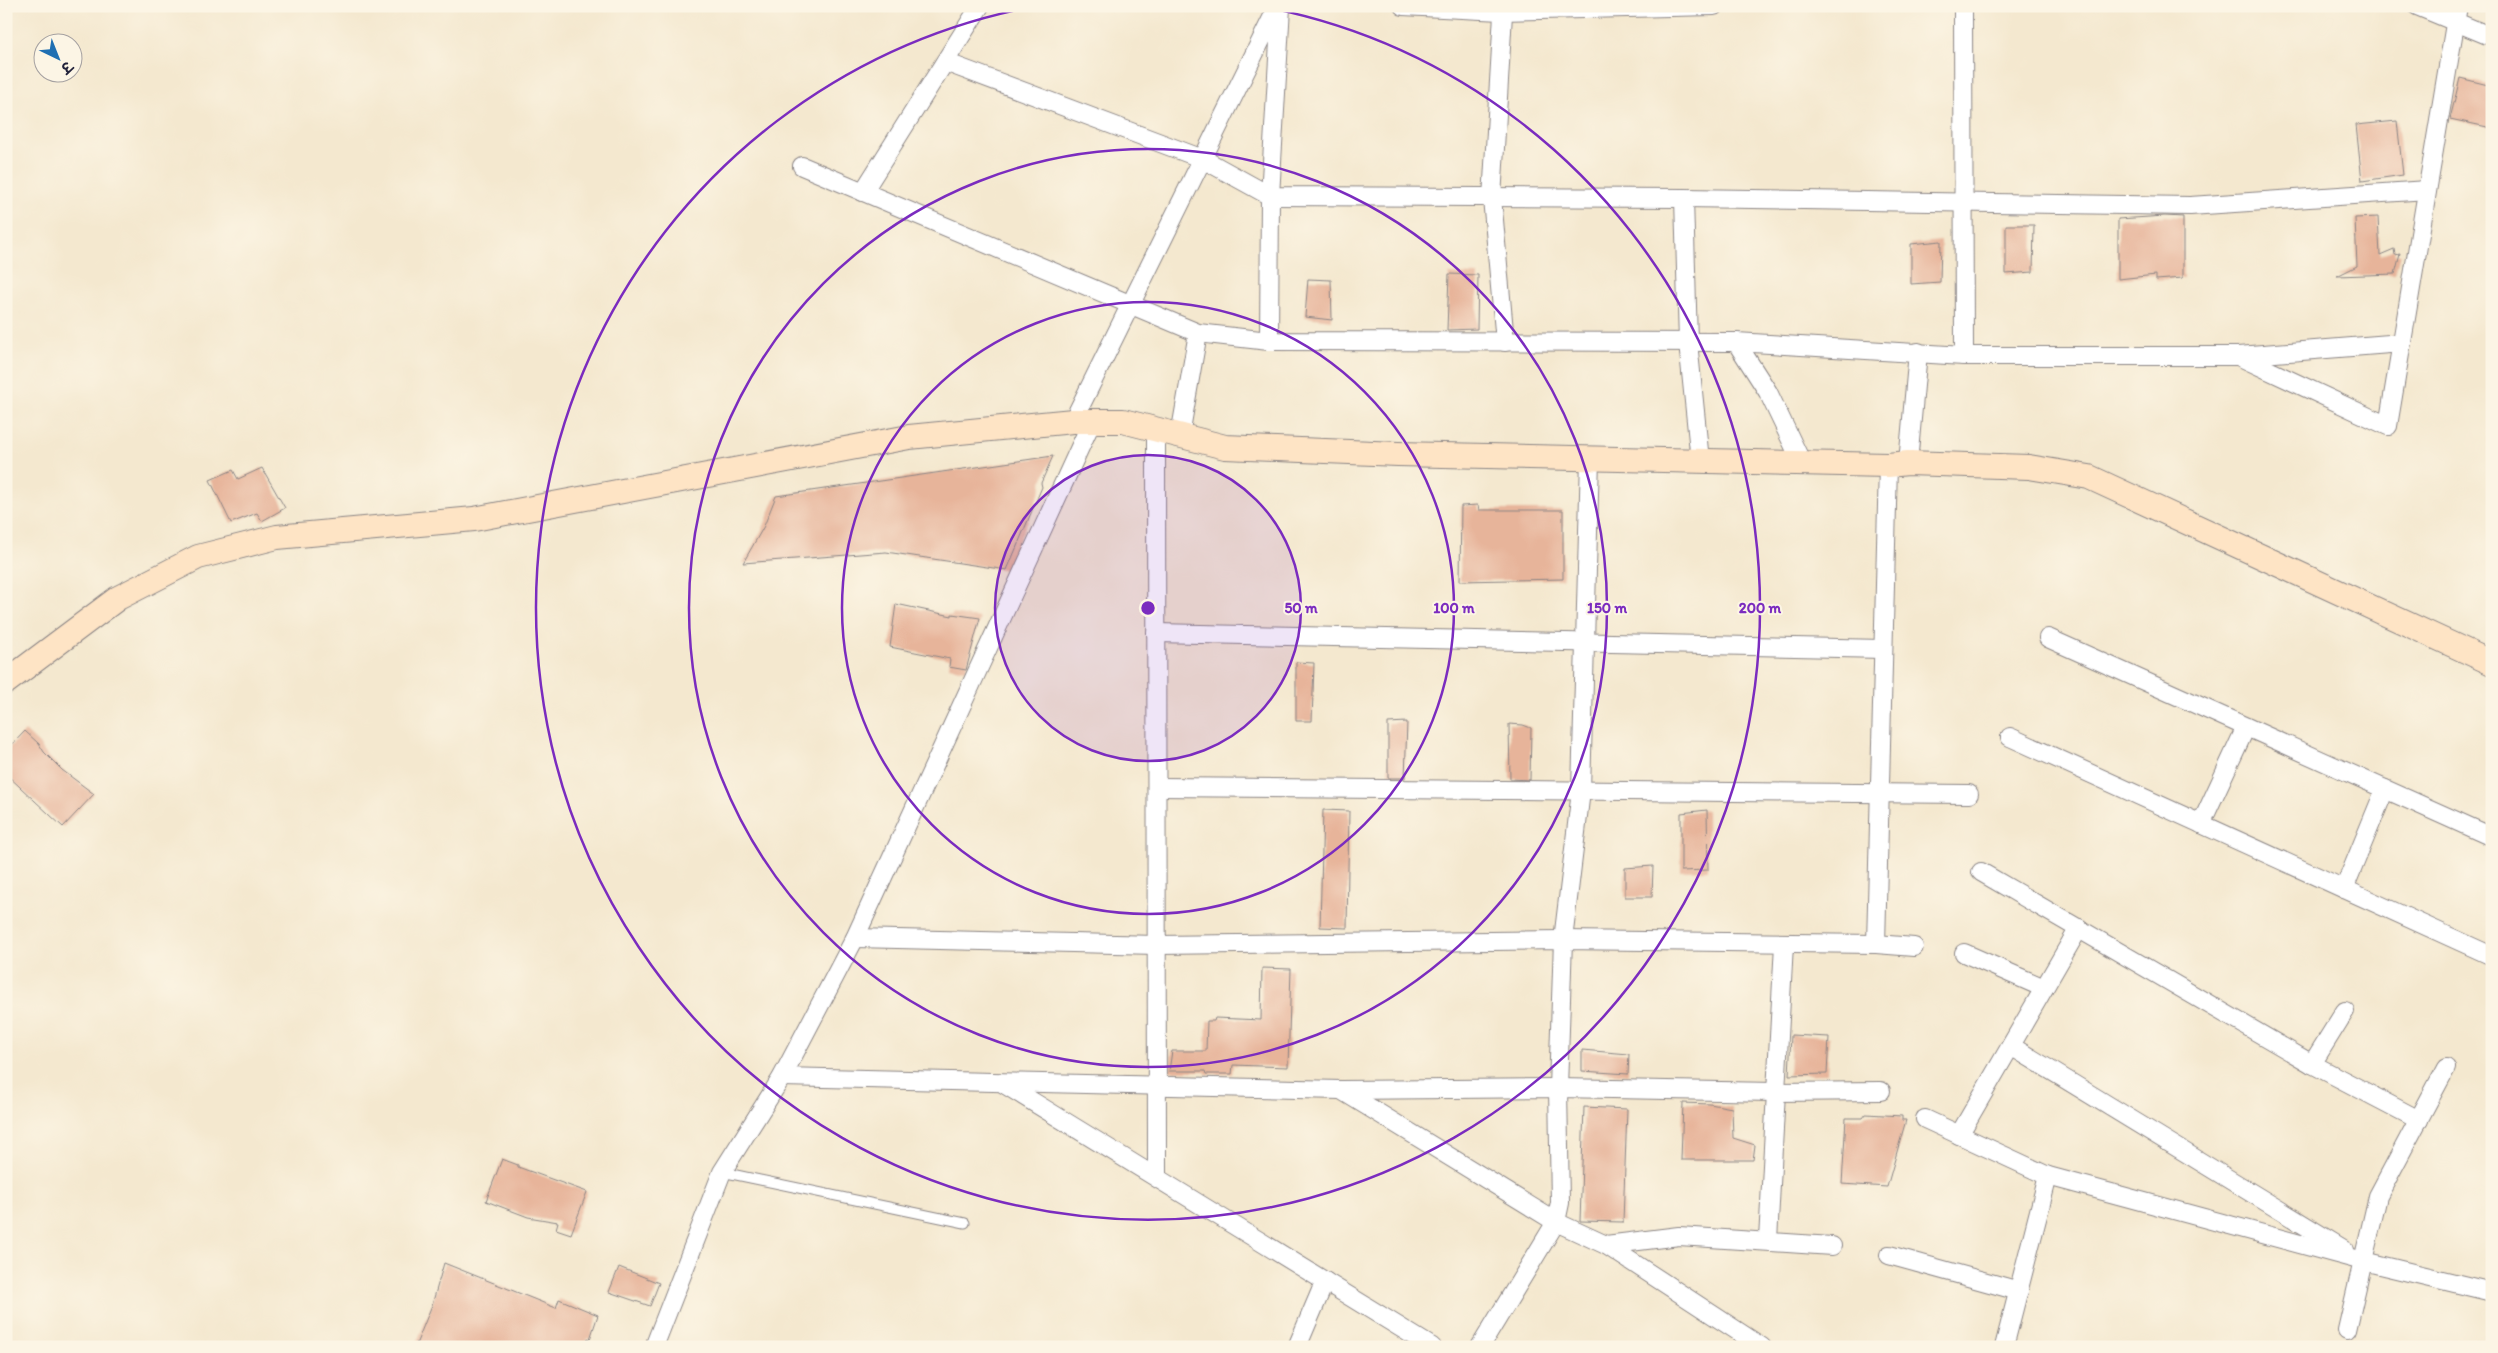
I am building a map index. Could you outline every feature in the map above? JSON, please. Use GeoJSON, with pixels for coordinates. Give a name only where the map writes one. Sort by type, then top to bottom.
{"type":"FeatureCollection","features":[{"type":"Feature","properties":{"kind":"street"},"geometry":{"type":"LineString","coordinates":[[863,192],[980,6]]}},
{"type":"Feature","properties":{"kind":"street"},"geometry":{"type":"LineString","coordinates":[[654,1347],[722,1172],[782,1077],[855,938],[1083,421],[1130,305],[1280,6]]}},
{"type":"Feature","properties":{"kind":"street"},"geometry":{"type":"LineString","coordinates":[[1269,342],[1270,196],[1280,6]]}},
{"type":"Feature","properties":{"kind":"street"},"geometry":{"type":"LineString","coordinates":[[1403,6],[1501,9],[1714,6]]}},
{"type":"Feature","properties":{"kind":"street"},"geometry":{"type":"LineString","coordinates":[[1963,6],[1964,356]]}},
{"type":"Feature","properties":{"kind":"street"},"geometry":{"type":"LineString","coordinates":[[2417,6],[2457,15],[2492,37]]}},
{"type":"Feature","properties":{"kind":"street"},"geometry":{"type":"LineString","coordinates":[[1501,9],[1503,14],[1492,198],[1506,342]]}},
{"type":"Feature","properties":{"kind":"street"},"geometry":{"type":"LineString","coordinates":[[2238,356],[2388,426],[2457,15]]}},
{"type":"Feature","properties":{"kind":"street"},"geometry":{"type":"LineString","coordinates":[[945,62],[1203,158],[1270,196],[1684,198],[1963,204],[2190,206],[2427,190]]}},
{"type":"Feature","properties":{"kind":"street"},"geometry":{"type":"LineString","coordinates":[[802,166],[1198,333],[1269,342],[1736,342],[1964,356],[2238,356],[2402,343]]}},
{"type":"Feature","properties":{"kind":"street"},"geometry":{"type":"LineString","coordinates":[[1684,198],[1688,342],[1700,461]]}},
{"type":"Feature","properties":{"kind":"street"},"geometry":{"type":"LineString","coordinates":[[1180,435],[1198,333]]}},
{"type":"Feature","properties":{"kind":"street"},"geometry":{"type":"LineString","coordinates":[[1736,342],[1780,414],[1802,463]]}},
{"type":"Feature","properties":{"kind":"street"},"geometry":{"type":"LineString","coordinates":[[1876,944],[1883,649],[1898,464],[1918,352]]}},
{"type":"Feature","properties":{"kind":"street"},"geometry":{"type":"LineString","coordinates":[[6,682],[118,598],[198,557],[277,538],[474,519],[909,437],[1083,421],[1123,421],[1225,447],[1398,454],[2029,468],[2089,477],[2492,663]]}},
{"type":"Feature","properties":{"kind":"street"},"geometry":{"type":"LineString","coordinates":[[1156,429],[1157,1178]]}},
{"type":"Feature","properties":{"kind":"street"},"geometry":{"type":"LineString","coordinates":[[1480,1347],[1556,1222],[1560,1203],[1558,1088],[1563,940],[1581,791],[1590,458]]}},
{"type":"Feature","properties":{"kind":"street"},"geometry":{"type":"LineString","coordinates":[[1156,633],[1883,649]]}},
{"type":"Feature","properties":{"kind":"street"},"geometry":{"type":"LineString","coordinates":[[2048,638],[2492,837]]}},
{"type":"Feature","properties":{"kind":"street"},"geometry":{"type":"LineString","coordinates":[[2201,824],[2246,727]]}},
{"type":"Feature","properties":{"kind":"street"},"geometry":{"type":"LineString","coordinates":[[2010,737],[2492,956]]}},
{"type":"Feature","properties":{"kind":"street"},"geometry":{"type":"LineString","coordinates":[[1157,787],[1969,794]]}},
{"type":"Feature","properties":{"kind":"street"},"geometry":{"type":"LineString","coordinates":[[2344,889],[2385,790]]}},
{"type":"Feature","properties":{"kind":"street"},"geometry":{"type":"LineString","coordinates":[[1981,872],[2312,1064],[2418,1120]]}},
{"type":"Feature","properties":{"kind":"street"},"geometry":{"type":"LineString","coordinates":[[1959,1135],[2079,928]]}},
{"type":"Feature","properties":{"kind":"street"},"geometry":{"type":"LineString","coordinates":[[855,938],[1157,945],[1563,940],[1876,944],[1914,947]]}},
{"type":"Feature","properties":{"kind":"street"},"geometry":{"type":"LineString","coordinates":[[1768,1240],[1784,944]]}},
{"type":"Feature","properties":{"kind":"street"},"geometry":{"type":"LineString","coordinates":[[1964,953],[2044,988]]}},
{"type":"Feature","properties":{"kind":"street"},"geometry":{"type":"LineString","coordinates":[[2312,1064],[2344,1011]]}},
{"type":"Feature","properties":{"kind":"street"},"geometry":{"type":"LineString","coordinates":[[2011,1046],[2363,1261]]}},
{"type":"Feature","properties":{"kind":"street"},"geometry":{"type":"LineString","coordinates":[[2347,1330],[2378,1196],[2446,1068]]}},
{"type":"Feature","properties":{"kind":"street"},"geometry":{"type":"LineString","coordinates":[[782,1077],[1341,1090],[1558,1088],[1775,1092],[1881,1091]]}},
{"type":"Feature","properties":{"kind":"street"},"geometry":{"type":"LineString","coordinates":[[1003,1083],[1432,1347]]}},
{"type":"Feature","properties":{"kind":"street"},"geometry":{"type":"LineString","coordinates":[[1341,1090],[1556,1222],[1606,1245],[1762,1347]]}},
{"type":"Feature","properties":{"kind":"street"},"geometry":{"type":"LineString","coordinates":[[1925,1119],[2048,1176],[2363,1261],[2492,1292]]}},
{"type":"Feature","properties":{"kind":"street"},"geometry":{"type":"LineString","coordinates":[[2004,1347],[2048,1176]]}},
{"type":"Feature","properties":{"kind":"street"},"geometry":{"type":"LineString","coordinates":[[1606,1245],[1679,1236],[1768,1240],[1832,1246]]}},
{"type":"Feature","properties":{"kind":"street"},"geometry":{"type":"LineString","coordinates":[[1889,1256],[2018,1291]]}},
{"type":"Feature","properties":{"kind":"street"},"geometry":{"type":"LineString","coordinates":[[1297,1347],[1325,1281]]}},
{"type":"Feature","properties":{"kind":"lane"},"geometry":{"type":"LineString","coordinates":[[722,1172],[965,1223]]}},
{"type":"Feature","properties":{"kind":"building"},"geometry":{"type":"Polygon","coordinates":[[[2460,78],[2492,86],[2492,128],[2450,119],[2460,78]]]}},
{"type":"Feature","properties":{"kind":"building"},"geometry":{"type":"Polygon","coordinates":[[[2397,121],[2403,175],[2362,181],[2356,125],[2397,121]]]}},
{"type":"Feature","properties":{"kind":"building"},"geometry":{"type":"Polygon","coordinates":[[[2165,216],[2183,217],[2183,278],[2156,280],[2156,275],[2118,279],[2118,219],[2165,216]]]}},
{"type":"Feature","properties":{"kind":"building"},"geometry":{"type":"Polygon","coordinates":[[[2378,217],[2380,255],[2394,249],[2395,255],[2400,254],[2395,274],[2337,276],[2357,266],[2355,218],[2378,217]]]}},
{"type":"Feature","properties":{"kind":"building"},"geometry":{"type":"Polygon","coordinates":[[[2006,225],[2034,225],[2033,272],[2006,274],[2006,225]]]}},
{"type":"Feature","properties":{"kind":"building"},"geometry":{"type":"Polygon","coordinates":[[[1941,241],[1940,282],[1911,284],[1911,244],[1941,241]]]}},
{"type":"Feature","properties":{"kind":"building"},"geometry":{"type":"Polygon","coordinates":[[[1449,274],[1478,275],[1477,329],[1447,330],[1449,274]]]}},
{"type":"Feature","properties":{"kind":"building"},"geometry":{"type":"Polygon","coordinates":[[[1308,279],[1331,280],[1332,320],[1305,317],[1308,279]]]}},
{"type":"Feature","properties":{"kind":"building"},"geometry":{"type":"Polygon","coordinates":[[[1053,456],[1007,570],[886,552],[743,563],[764,526],[776,496],[1053,456]]]}},
{"type":"Feature","properties":{"kind":"building"},"geometry":{"type":"Polygon","coordinates":[[[262,468],[285,508],[262,521],[257,513],[231,523],[210,480],[233,470],[238,479],[262,468]]]}},
{"type":"Feature","properties":{"kind":"building"},"geometry":{"type":"Polygon","coordinates":[[[1478,505],[1479,510],[1563,510],[1563,579],[1460,581],[1461,506],[1478,505]]]}},
{"type":"Feature","properties":{"kind":"building"},"geometry":{"type":"Polygon","coordinates":[[[896,604],[952,616],[952,614],[980,618],[966,670],[949,667],[950,659],[890,647],[896,604]]]}},
{"type":"Feature","properties":{"kind":"building"},"geometry":{"type":"Polygon","coordinates":[[[1296,662],[1314,663],[1312,721],[1296,721],[1296,662]]]}},
{"type":"Feature","properties":{"kind":"building"},"geometry":{"type":"Polygon","coordinates":[[[1407,722],[1405,778],[1388,778],[1388,723],[1407,722]]]}},
{"type":"Feature","properties":{"kind":"building"},"geometry":{"type":"Polygon","coordinates":[[[1509,724],[1523,725],[1531,728],[1530,780],[1510,779],[1509,724]]]}},
{"type":"Feature","properties":{"kind":"building"},"geometry":{"type":"Polygon","coordinates":[[[25,731],[62,770],[94,794],[63,827],[6,774],[6,751],[25,731]]]}},
{"type":"Feature","properties":{"kind":"building"},"geometry":{"type":"Polygon","coordinates":[[[1323,810],[1349,811],[1347,928],[1320,927],[1323,810]]]}},
{"type":"Feature","properties":{"kind":"building"},"geometry":{"type":"Polygon","coordinates":[[[1707,810],[1708,870],[1681,871],[1681,813],[1707,810]]]}},
{"type":"Feature","properties":{"kind":"building"},"geometry":{"type":"Polygon","coordinates":[[[1653,866],[1652,897],[1625,897],[1625,868],[1653,866]]]}},
{"type":"Feature","properties":{"kind":"building"},"geometry":{"type":"Polygon","coordinates":[[[1262,968],[1291,969],[1288,1067],[1233,1065],[1232,1074],[1206,1074],[1205,1071],[1169,1071],[1172,1051],[1206,1051],[1207,1021],[1214,1021],[1215,1018],[1261,1020],[1262,968]]]}},
{"type":"Feature","properties":{"kind":"building"},"geometry":{"type":"Polygon","coordinates":[[[1791,1035],[1829,1037],[1827,1074],[1789,1075],[1791,1035]]]}},
{"type":"Feature","properties":{"kind":"building"},"geometry":{"type":"Polygon","coordinates":[[[1582,1050],[1629,1054],[1628,1074],[1582,1071],[1582,1050]]]}},
{"type":"Feature","properties":{"kind":"building"},"geometry":{"type":"Polygon","coordinates":[[[1683,1103],[1710,1104],[1732,1108],[1733,1138],[1755,1145],[1753,1160],[1681,1160],[1683,1103]]]}},
{"type":"Feature","properties":{"kind":"building"},"geometry":{"type":"Polygon","coordinates":[[[1584,1107],[1627,1109],[1623,1222],[1580,1221],[1584,1107]]]}},
{"type":"Feature","properties":{"kind":"building"},"geometry":{"type":"Polygon","coordinates":[[[1866,1114],[1902,1116],[1902,1120],[1906,1120],[1887,1187],[1842,1184],[1846,1118],[1863,1118],[1866,1114]]]}},
{"type":"Feature","properties":{"kind":"building"},"geometry":{"type":"Polygon","coordinates":[[[502,1159],[518,1165],[518,1167],[587,1192],[571,1234],[556,1229],[558,1222],[528,1217],[486,1201],[502,1159]]]}},
{"type":"Feature","properties":{"kind":"building"},"geometry":{"type":"Polygon","coordinates":[[[444,1263],[556,1308],[559,1299],[598,1315],[590,1339],[588,1338],[584,1347],[415,1347],[432,1305],[444,1263]]]}},
{"type":"Feature","properties":{"kind":"building"},"geometry":{"type":"Polygon","coordinates":[[[619,1267],[659,1283],[650,1306],[609,1292],[619,1267]]]}}]}
